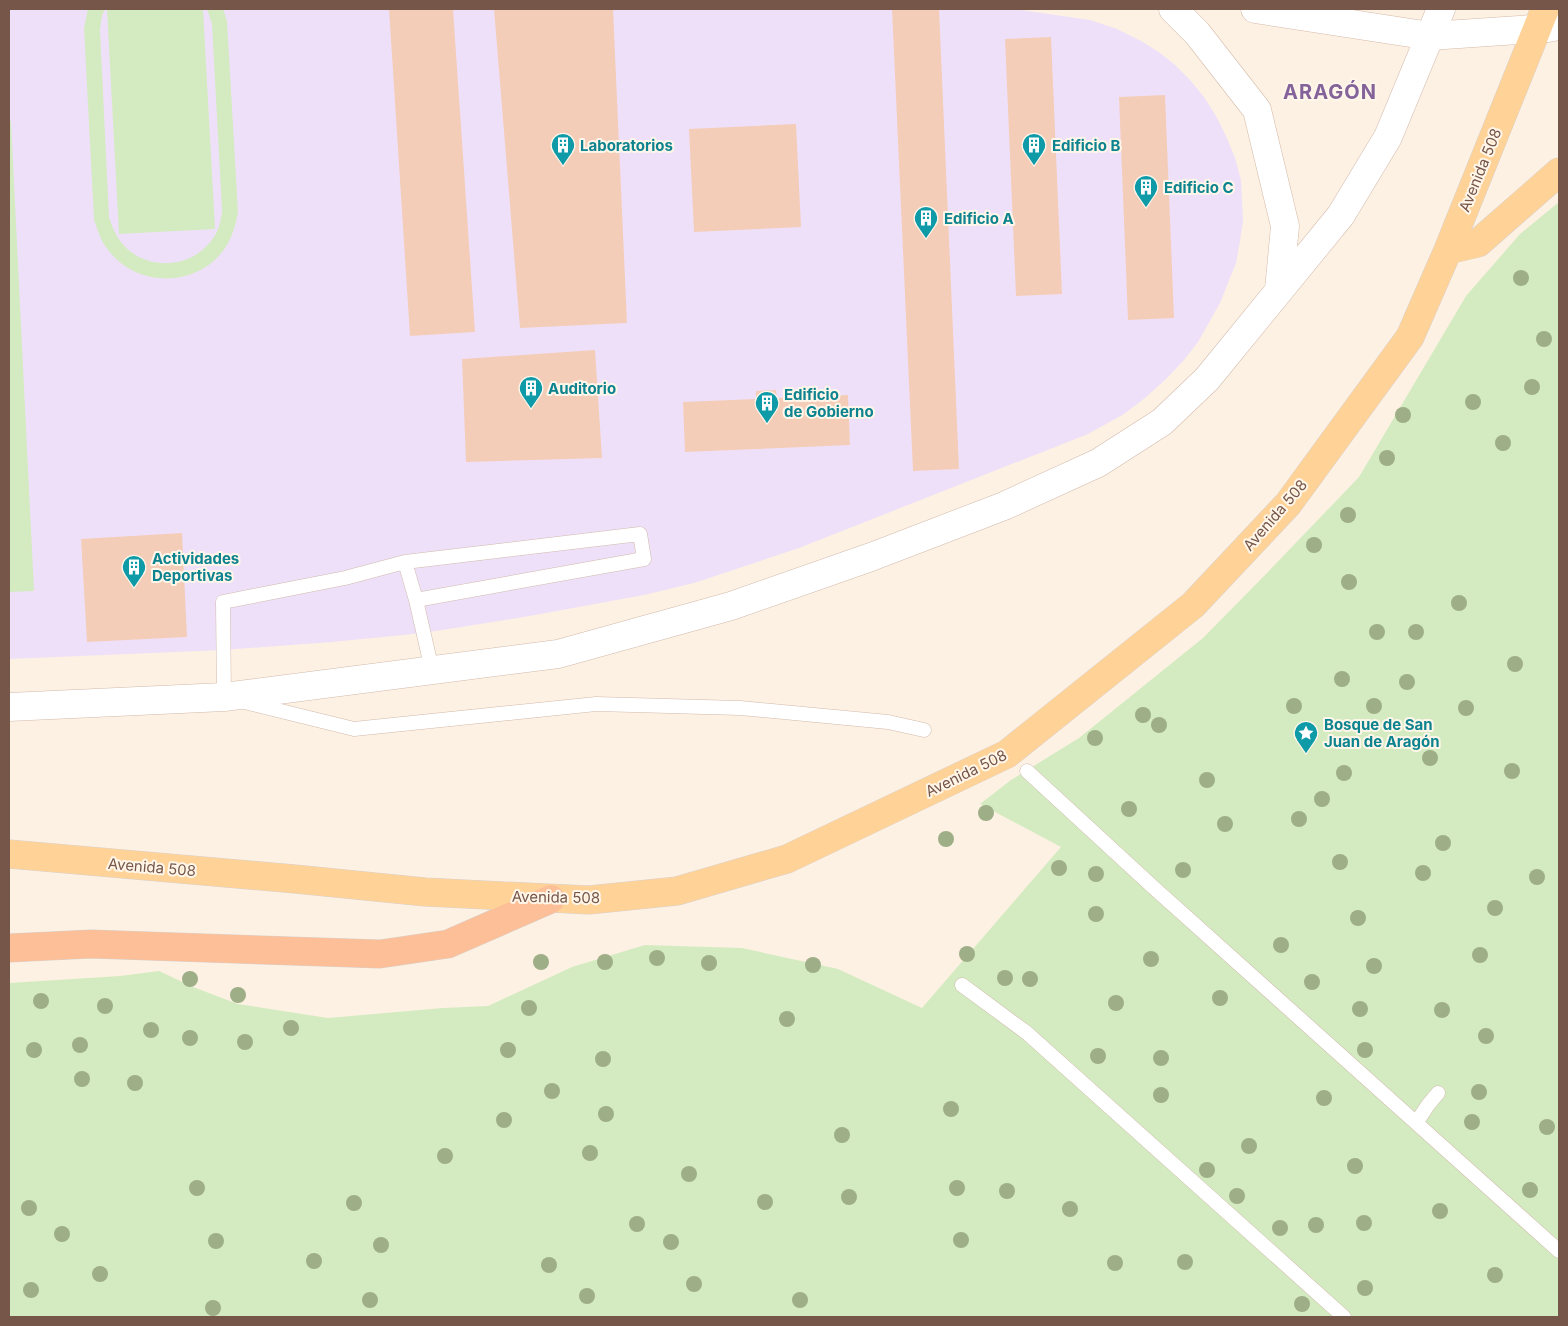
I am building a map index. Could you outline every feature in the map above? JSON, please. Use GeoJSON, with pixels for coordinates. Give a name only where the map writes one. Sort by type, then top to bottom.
{"type":"FeatureCollection","features":[{"type":"Feature","properties":{"kind":"highway"},"geometry":{"type":"LineString","coordinates":[[9,948],[91,944],[380,954],[448,944],[551,898]]}},
{"type":"Feature","properties":{"kind":"main road","name":"Avenida 508"},"geometry":{"type":"LineString","coordinates":[[9,854],[425,892],[589,900],[677,891],[787,860],[1018,763],[1193,605],[1288,504],[1410,337],[1547,21]]}},
{"type":"Feature","properties":{"kind":"main road"},"geometry":{"type":"LineString","coordinates":[[1448,250],[1478,243],[1559,172]]}},
{"type":"Feature","properties":{"kind":"street"},"geometry":{"type":"LineString","coordinates":[[1173,9],[1197,33],[1257,110],[1285,226],[1279,290]]}},
{"type":"Feature","properties":{"kind":"street"},"geometry":{"type":"LineString","coordinates":[[1255,9],[1430,36],[1547,21]]}},
{"type":"Feature","properties":{"kind":"street"},"geometry":{"type":"LineString","coordinates":[[9,707],[224,697],[558,654],[731,606],[871,557],[1004,506],[1098,463],[1162,422],[1207,379],[1342,215],[1388,138],[1441,9]]}},
{"type":"Feature","properties":{"kind":"lane"},"geometry":{"type":"LineString","coordinates":[[416,600],[644,558],[640,534],[405,562],[345,578],[222,602],[224,697],[354,729],[596,704],[740,708],[888,722],[924,730]]}},
{"type":"Feature","properties":{"kind":"lane"},"geometry":{"type":"LineString","coordinates":[[405,562],[432,670]]}},
{"type":"Feature","properties":{"kind":"lane"},"geometry":{"type":"LineString","coordinates":[[1018,763],[1559,1252]]}},
{"type":"Feature","properties":{"kind":"lane"},"geometry":{"type":"LineString","coordinates":[[962,985],[1027,1033],[1344,1317]]}},
{"type":"Feature","properties":{"kind":"lane"},"geometry":{"type":"LineString","coordinates":[[1416,1123],[1438,1093]]}},
{"type":"Feature","properties":{"kind":"shaded area"},"geometry":{"type":"Polygon","coordinates":[[[9,9],[1014,9],[1090,20],[1117,29],[1160,53],[1190,80],[1216,116],[1235,158],[1241,180],[1243,221],[1236,263],[1220,303],[1198,342],[1166,379],[1124,414],[1088,434],[799,548],[694,583],[644,595],[423,633],[223,650],[9,659],[9,9]]]}},
{"type":"Feature","properties":{"kind":"green space"},"geometry":{"type":"Polygon","coordinates":[[[88,9],[105,9],[100,30],[109,217],[119,239],[131,252],[142,259],[168,263],[194,256],[205,248],[214,237],[220,221],[222,211],[212,24],[207,9],[223,9],[227,21],[238,212],[229,241],[216,259],[202,269],[187,276],[153,277],[137,272],[122,264],[109,251],[98,232],[94,220],[84,28],[88,9]]]}},
{"type":"Feature","properties":{"kind":"green space"},"geometry":{"type":"Polygon","coordinates":[[[203,9],[215,229],[119,234],[107,10],[203,9]]]}},
{"type":"Feature","properties":{"kind":"green space"},"geometry":{"type":"Polygon","coordinates":[[[9,121],[11,121],[34,591],[9,592],[9,121]]]}},
{"type":"Feature","properties":{"kind":"green space","name":"Bosque de San Juan de Aragón"},"geometry":{"type":"Polygon","coordinates":[[[1559,202],[1559,1317],[9,1317],[9,983],[120,976],[159,971],[193,987],[238,1004],[328,1018],[488,1006],[572,967],[645,945],[742,948],[838,969],[922,1008],[1061,847],[980,804],[1011,780],[1079,738],[1203,638],[1266,574],[1359,477],[1466,296],[1520,234],[1559,202]]]}},
{"type":"Feature","properties":{"kind":"building"},"geometry":{"type":"Polygon","coordinates":[[[389,9],[453,9],[475,332],[410,336],[389,9]]]}},
{"type":"Feature","properties":{"kind":"building","name":"Laboratorios"},"geometry":{"type":"Polygon","coordinates":[[[494,9],[613,9],[627,323],[520,328],[494,9]]]}},
{"type":"Feature","properties":{"kind":"building","name":"Edificio A"},"geometry":{"type":"Polygon","coordinates":[[[892,9],[939,9],[959,469],[913,471],[892,9]]]}},
{"type":"Feature","properties":{"kind":"building","name":"Edificio B"},"geometry":{"type":"Polygon","coordinates":[[[1051,37],[1062,294],[1016,296],[1005,39],[1051,37]]]}},
{"type":"Feature","properties":{"kind":"building","name":"Edificio C"},"geometry":{"type":"Polygon","coordinates":[[[1165,95],[1174,318],[1128,320],[1119,97],[1165,95]]]}},
{"type":"Feature","properties":{"kind":"building"},"geometry":{"type":"Polygon","coordinates":[[[796,124],[801,227],[694,232],[689,129],[796,124]]]}},
{"type":"Feature","properties":{"kind":"building","name":"Auditorio"},"geometry":{"type":"Polygon","coordinates":[[[595,350],[602,458],[466,462],[462,359],[595,350]]]}},
{"type":"Feature","properties":{"kind":"building","name":"Edificio de Gobierno"},"geometry":{"type":"Polygon","coordinates":[[[776,390],[777,398],[848,395],[850,445],[685,452],[683,402],[756,399],[756,391],[776,390]]]}},
{"type":"Feature","properties":{"kind":"building","name":"Actividades Deportivas"},"geometry":{"type":"Polygon","coordinates":[[[182,533],[187,637],[87,642],[81,539],[182,533]]]}},
{"type":"Feature","properties":{"kind":"place","name":"Laboratorios"},"geometry":{"type":"Point","coordinates":[563,166]}},
{"type":"Feature","properties":{"kind":"place","name":"Edificio B"},"geometry":{"type":"Point","coordinates":[1034,166]}},
{"type":"Feature","properties":{"kind":"place","name":"Edificio C"},"geometry":{"type":"Point","coordinates":[1146,208]}},
{"type":"Feature","properties":{"kind":"place","name":"Edificio A"},"geometry":{"type":"Point","coordinates":[926,239]}},
{"type":"Feature","properties":{"kind":"place","name":"Auditorio"},"geometry":{"type":"Point","coordinates":[531,409]}},
{"type":"Feature","properties":{"kind":"place","name":"Edificio de Gobierno"},"geometry":{"type":"Point","coordinates":[767,424]}},
{"type":"Feature","properties":{"kind":"place","name":"Actividades Deportivas"},"geometry":{"type":"Point","coordinates":[134,588]}},
{"type":"Feature","properties":{"kind":"place","name":"Bosque de San Juan de Aragón"},"geometry":{"type":"Point","coordinates":[1306,754]}},
{"type":"Feature","properties":{"kind":"district","name":"ARAGÓN"},"geometry":{"type":"Point","coordinates":[1330,92]}}]}
